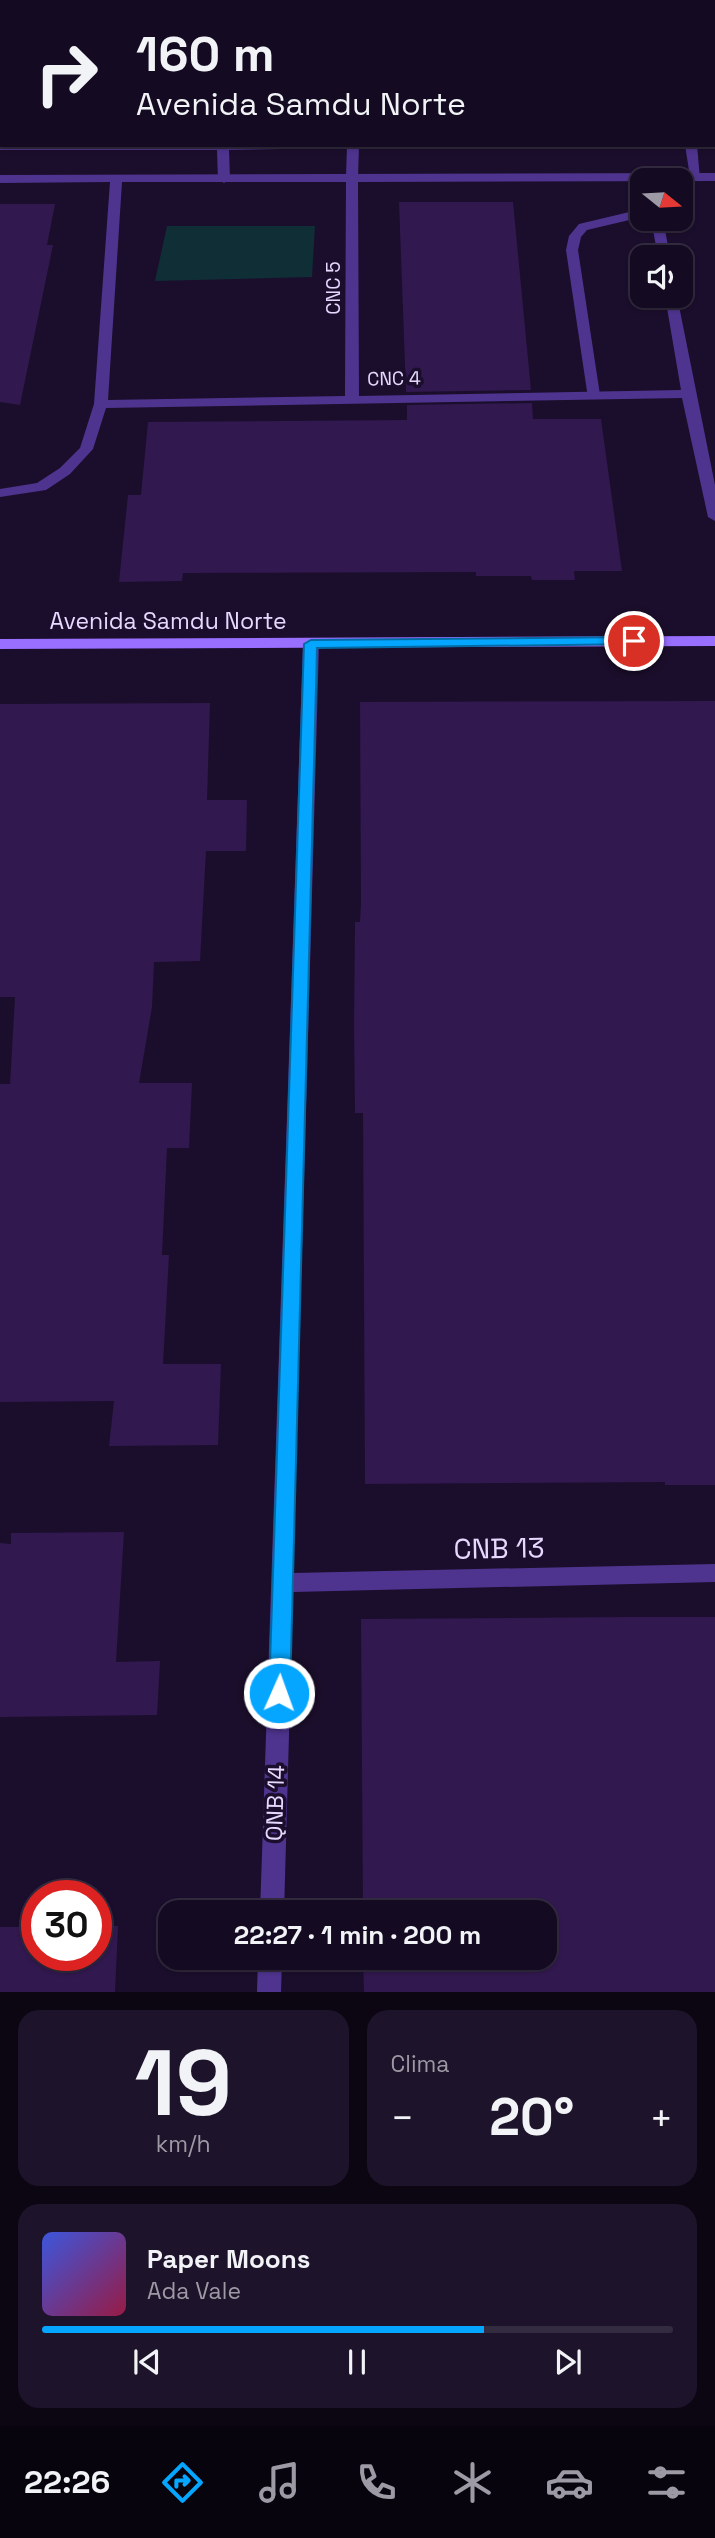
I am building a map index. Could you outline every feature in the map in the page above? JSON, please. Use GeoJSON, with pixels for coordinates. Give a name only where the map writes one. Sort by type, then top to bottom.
{"type":"FeatureCollection","features":[{"type":"Feature","properties":{"kind":"main road","name":"Avenida Samdu Norte"},"geometry":{"type":"LineString","coordinates":[[0,644],[715,640]]}},
{"type":"Feature","properties":{"kind":"street"},"geometry":{"type":"LineString","coordinates":[[223,147],[223,179]]}},
{"type":"Feature","properties":{"kind":"street","name":"CNC 5"},"geometry":{"type":"LineString","coordinates":[[352,398],[354,147]]}},
{"type":"Feature","properties":{"kind":"street"},"geometry":{"type":"LineString","coordinates":[[691,147],[696,177]]}},
{"type":"Feature","properties":{"kind":"street"},"geometry":{"type":"LineString","coordinates":[[693,177],[715,177]]}},
{"type":"Feature","properties":{"kind":"street"},"geometry":{"type":"LineString","coordinates":[[0,179],[630,179]]}},
{"type":"Feature","properties":{"kind":"street"},"geometry":{"type":"LineString","coordinates":[[5,493],[41,486],[65,471],[86,449],[101,404],[116,179]]}},
{"type":"Feature","properties":{"kind":"street"},"geometry":{"type":"LineString","coordinates":[[593,395],[572,250],[575,236],[583,227],[630,217]]}},
{"type":"Feature","properties":{"kind":"street"},"geometry":{"type":"LineString","coordinates":[[673,308],[688,394],[715,517]]}},
{"type":"Feature","properties":{"kind":"street","name":"CNC 4"},"geometry":{"type":"LineString","coordinates":[[101,404],[688,394]]}},
{"type":"Feature","properties":{"kind":"street","name":"QNB 14"},"geometry":{"type":"LineString","coordinates":[[272,1900],[311,644]]}},
{"type":"Feature","properties":{"kind":"street","name":"CNB 13"},"geometry":{"type":"LineString","coordinates":[[283,1583],[715,1573]]}},
{"type":"Feature","properties":{"kind":"street"},"geometry":{"type":"LineString","coordinates":[[269,1992],[270,1970]]}},
{"type":"Feature","properties":{"kind":"shaded area"},"geometry":{"type":"Polygon","coordinates":[[[167,226],[315,226],[312,277],[155,281],[167,226]]]}},
{"type":"Feature","properties":{"kind":"building"},"geometry":{"type":"Polygon","coordinates":[[[399,202],[513,202],[531,390],[406,392],[399,202]]]}},
{"type":"Feature","properties":{"kind":"building"},"geometry":{"type":"Polygon","coordinates":[[[0,204],[55,204],[47,245],[53,245],[20,405],[0,402],[0,204]]]}},
{"type":"Feature","properties":{"kind":"building"},"geometry":{"type":"Polygon","coordinates":[[[532,403],[533,419],[601,419],[622,571],[574,571],[575,580],[532,580],[531,576],[476,576],[476,572],[183,573],[182,581],[119,582],[128,495],[141,495],[148,422],[407,420],[407,405],[532,403]]]}},
{"type":"Feature","properties":{"kind":"building"},"geometry":{"type":"Polygon","coordinates":[[[715,701],[715,1485],[665,1485],[665,1482],[365,1484],[363,1113],[355,1113],[354,1027],[355,922],[360,922],[361,904],[360,702],[715,701]]]}},
{"type":"Feature","properties":{"kind":"building"},"geometry":{"type":"Polygon","coordinates":[[[210,703],[207,800],[247,800],[246,851],[206,851],[200,961],[154,962],[152,1007],[139,1083],[192,1083],[189,1148],[167,1148],[162,1255],[169,1255],[163,1364],[221,1364],[218,1445],[109,1446],[114,1401],[0,1402],[0,1084],[10,1084],[15,997],[0,997],[0,704],[210,703]]]}},
{"type":"Feature","properties":{"kind":"building"},"geometry":{"type":"Polygon","coordinates":[[[124,1532],[116,1662],[160,1661],[157,1715],[0,1717],[0,1543],[11,1544],[11,1533],[124,1532]]]}},
{"type":"Feature","properties":{"kind":"building"},"geometry":{"type":"Polygon","coordinates":[[[715,1617],[715,1992],[364,1992],[363,1970],[557,1970],[557,1900],[363,1900],[361,1619],[715,1617]]]}},
{"type":"Feature","properties":{"kind":"building"},"geometry":{"type":"Polygon","coordinates":[[[112,1926],[118,1926],[115,1992],[0,1992],[0,1927],[21,1927],[21,1971],[112,1971],[112,1926]]]}},
{"type":"Feature","properties":{"kind":"route"},"geometry":{"type":"LineString","coordinates":[[279,1693],[311,644],[634,641]]}}]}
